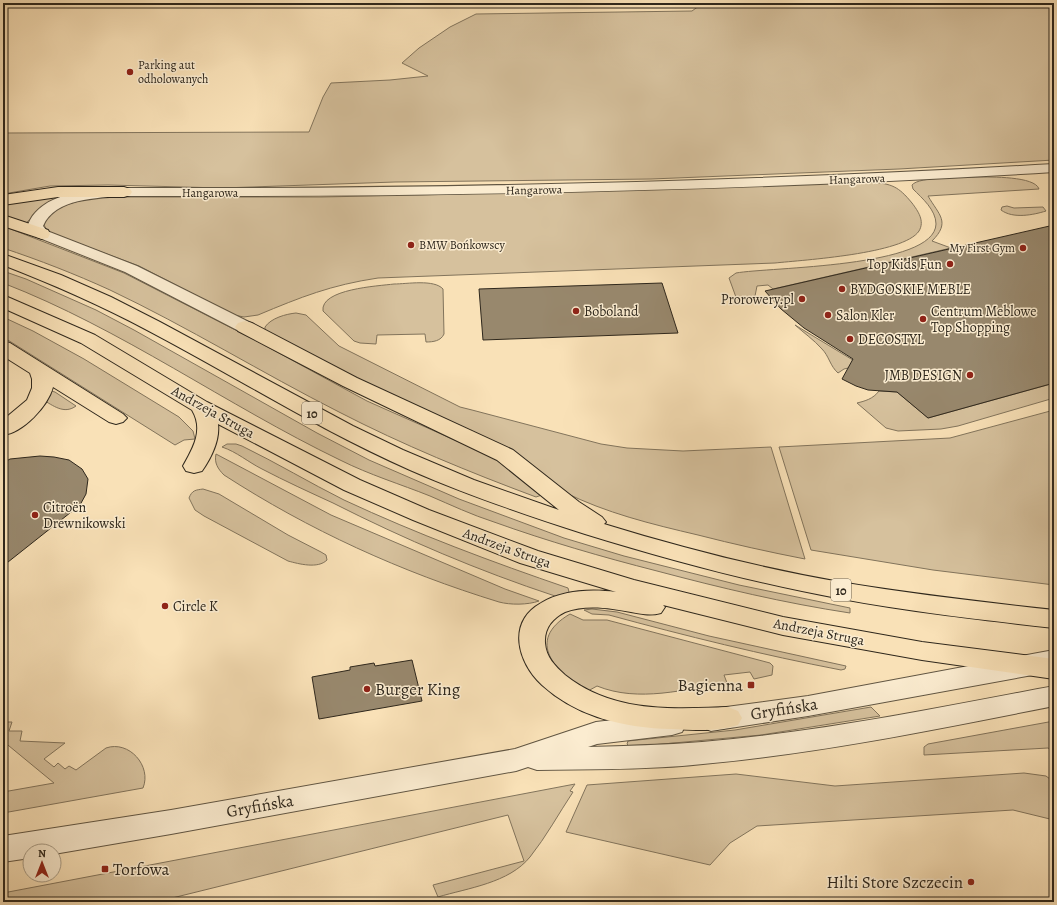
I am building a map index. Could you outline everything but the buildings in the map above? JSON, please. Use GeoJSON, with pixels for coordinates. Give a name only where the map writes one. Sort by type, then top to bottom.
{"type":"FeatureCollection","features":[{"type":"Feature","properties":{"kind":"main road"},"geometry":{"type":"LineString","coordinates":[[3,200],[58,192],[124,192]]}},
{"type":"Feature","properties":{"kind":"main road"},"geometry":{"type":"LineString","coordinates":[[3,220],[42,234]]}},
{"type":"Feature","properties":{"kind":"main road","name":"10"},"geometry":{"type":"LineString","coordinates":[[3,259],[95,295],[147,321],[336,426],[397,456],[524,507],[632,541],[715,563],[819,586],[953,608],[1054,619]]}},
{"type":"Feature","properties":{"kind":"main road","name":"Andrzeja Struga"},"geometry":{"type":"LineString","coordinates":[[3,300],[88,339],[200,406],[352,485],[475,537],[577,572],[630,588],[735,615],[832,636],[1054,669]]}},
{"type":"Feature","properties":{"kind":"main road"},"geometry":{"type":"LineString","coordinates":[[245,327],[356,386],[506,455],[588,519],[632,541]]}},
{"type":"Feature","properties":{"kind":"main road"},"geometry":{"type":"LineString","coordinates":[[3,347],[116,418]]}},
{"type":"Feature","properties":{"kind":"main road"},"geometry":{"type":"LineString","coordinates":[[4,429],[27,413],[39,396],[44,382],[43,376],[39,369]]}},
{"type":"Feature","properties":{"kind":"main road"},"geometry":{"type":"LineString","coordinates":[[194,466],[205,445],[209,428],[207,416],[200,406]]}},
{"type":"Feature","properties":{"kind":"main road"},"geometry":{"type":"LineString","coordinates":[[728,718],[673,718],[639,716],[612,711],[585,700],[556,682],[538,663],[532,647],[531,636],[534,627],[540,617],[551,608],[572,602],[596,600],[627,603],[832,636]]}},
{"type":"Feature","properties":{"kind":"street","name":"Hangarowa"},"geometry":{"type":"LineString","coordinates":[[42,234],[36,227],[36,222],[44,211],[57,204],[80,197],[124,192],[422,192],[594,188],[898,177],[1054,168]]}},
{"type":"Feature","properties":{"kind":"street"},"geometry":{"type":"LineString","coordinates":[[42,234],[131,269],[245,327]]}},
{"type":"Feature","properties":{"kind":"street","name":"Gryfińska"},"geometry":{"type":"LineString","coordinates":[[3,849],[171,822],[516,760],[596,733],[728,718],[808,706],[1054,660]]}},
{"type":"Feature","properties":{"kind":"street","name":"Gryfińska"},"geometry":{"type":"LineString","coordinates":[[516,760],[631,757],[723,751],[766,746],[882,728],[1054,696]]}},
{"type":"Feature","properties":{"kind":"shaded area"},"geometry":{"type":"Polygon","coordinates":[[[703,3],[1054,3],[1054,160],[899,169],[651,179],[395,182],[222,188],[108,185],[50,186],[3,194],[3,133],[309,132],[323,97],[331,83],[390,80],[428,76],[402,63],[419,48],[450,27],[476,14],[692,11],[703,3]]]}},
{"type":"Feature","properties":{"kind":"shaded area"},"geometry":{"type":"Polygon","coordinates":[[[978,177],[1021,179],[1036,185],[1039,189],[928,196],[939,214],[942,223],[941,229],[932,241],[951,248],[773,289],[768,285],[757,286],[755,296],[737,300],[729,278],[736,273],[848,263],[881,257],[909,249],[928,238],[936,224],[934,214],[931,209],[913,189],[912,185],[923,180],[978,177]]]}},
{"type":"Feature","properties":{"kind":"shaded area"},"geometry":{"type":"Polygon","coordinates":[[[871,182],[890,185],[898,189],[914,206],[920,216],[921,227],[919,231],[910,239],[894,245],[852,254],[829,258],[775,263],[378,278],[331,288],[302,297],[258,315],[244,317],[234,315],[139,266],[48,232],[44,225],[47,218],[61,207],[80,201],[107,197],[321,197],[871,182]]]}},
{"type":"Feature","properties":{"kind":"shaded area"},"geometry":{"type":"Polygon","coordinates":[[[67,194],[41,209],[26,223],[3,216],[3,202],[67,194]]]}},
{"type":"Feature","properties":{"kind":"shaded area"},"geometry":{"type":"Polygon","coordinates":[[[1007,206],[1014,208],[1043,207],[1046,211],[1029,215],[1011,215],[1001,210],[1002,207],[1007,206]]]}},
{"type":"Feature","properties":{"kind":"shaded area"},"geometry":{"type":"Polygon","coordinates":[[[3,226],[124,273],[255,340],[367,401],[495,458],[542,495],[536,497],[511,488],[436,458],[387,436],[310,397],[139,304],[84,278],[3,248],[3,226]]]}},
{"type":"Feature","properties":{"kind":"shaded area"},"geometry":{"type":"Polygon","coordinates":[[[3,271],[26,279],[96,310],[317,433],[369,460],[459,499],[564,538],[624,556],[739,585],[850,608],[850,613],[801,605],[729,589],[595,554],[534,536],[486,519],[374,475],[340,460],[256,416],[90,322],[3,283],[3,271]]]}},
{"type":"Feature","properties":{"kind":"shaded area"},"geometry":{"type":"Polygon","coordinates":[[[427,283],[439,286],[443,289],[444,334],[439,340],[426,342],[425,334],[377,335],[376,344],[360,343],[354,341],[323,311],[325,304],[331,298],[340,293],[394,284],[427,283]]]}},
{"type":"Feature","properties":{"kind":"shaded area"},"geometry":{"type":"Polygon","coordinates":[[[296,313],[306,315],[339,346],[460,407],[601,444],[627,448],[683,451],[771,447],[805,559],[738,545],[646,522],[612,512],[564,492],[383,391],[265,331],[265,327],[271,321],[283,315],[296,313]]]}},
{"type":"Feature","properties":{"kind":"shaded area"},"geometry":{"type":"Polygon","coordinates":[[[3,317],[33,331],[84,359],[179,417],[193,431],[195,439],[184,440],[175,445],[3,337],[3,317]]]}},
{"type":"Feature","properties":{"kind":"shaded area"},"geometry":{"type":"Polygon","coordinates":[[[795,325],[861,365],[844,369],[838,373],[822,349],[795,325]]]}},
{"type":"Feature","properties":{"kind":"shaded area"},"geometry":{"type":"Polygon","coordinates":[[[1051,384],[1054,386],[1054,398],[958,426],[941,429],[898,431],[886,428],[857,403],[872,398],[879,391],[897,392],[928,418],[1051,384]]]}},
{"type":"Feature","properties":{"kind":"shaded area"},"geometry":{"type":"Polygon","coordinates":[[[51,391],[55,392],[76,406],[64,410],[45,401],[51,391]]]}},
{"type":"Feature","properties":{"kind":"shaded area"},"geometry":{"type":"Polygon","coordinates":[[[1054,410],[1054,585],[933,570],[811,550],[779,447],[950,438],[1054,410]]]}},
{"type":"Feature","properties":{"kind":"shaded area"},"geometry":{"type":"Polygon","coordinates":[[[227,444],[242,446],[344,500],[371,512],[455,547],[568,588],[569,592],[558,597],[498,576],[414,542],[262,469],[222,447],[227,444]]]}},
{"type":"Feature","properties":{"kind":"shaded area"},"geometry":{"type":"Polygon","coordinates":[[[216,454],[331,515],[505,589],[539,601],[519,604],[499,602],[427,577],[357,548],[289,514],[224,475],[217,466],[216,454]]]}},
{"type":"Feature","properties":{"kind":"shaded area"},"geometry":{"type":"Polygon","coordinates":[[[203,489],[219,494],[288,535],[321,552],[326,555],[327,560],[323,563],[314,565],[288,561],[204,516],[195,510],[189,498],[190,495],[196,490],[203,489]]]}},
{"type":"Feature","properties":{"kind":"shaded area"},"geometry":{"type":"Polygon","coordinates":[[[592,609],[617,612],[709,636],[846,666],[845,669],[841,670],[754,652],[609,615],[592,614],[584,610],[592,609]]]}},
{"type":"Feature","properties":{"kind":"shaded area"},"geometry":{"type":"Polygon","coordinates":[[[570,614],[583,620],[607,620],[770,663],[773,666],[772,675],[754,679],[750,672],[724,675],[727,683],[662,693],[629,694],[597,686],[588,691],[576,684],[556,666],[550,656],[547,645],[549,635],[556,624],[570,614]]]}},
{"type":"Feature","properties":{"kind":"shaded area"},"geometry":{"type":"Polygon","coordinates":[[[871,707],[880,716],[761,735],[630,747],[627,744],[628,741],[735,730],[871,707]]]}},
{"type":"Feature","properties":{"kind":"shaded area"},"geometry":{"type":"Polygon","coordinates":[[[1054,721],[1054,751],[1048,748],[924,755],[924,747],[928,744],[1054,721]]]}},
{"type":"Feature","properties":{"kind":"shaded area"},"geometry":{"type":"Polygon","coordinates":[[[3,722],[12,722],[9,731],[22,731],[20,741],[65,743],[44,759],[54,767],[58,763],[65,769],[69,766],[76,770],[106,748],[123,748],[130,751],[141,764],[144,771],[145,780],[143,788],[3,813],[3,792],[54,783],[3,741],[3,722]]]}},
{"type":"Feature","properties":{"kind":"shaded area"},"geometry":{"type":"Polygon","coordinates":[[[1024,773],[1046,776],[1054,782],[1054,820],[1013,810],[757,826],[730,843],[710,865],[566,832],[587,785],[736,774],[835,786],[1024,773]]]}},
{"type":"Feature","properties":{"kind":"shaded area"},"geometry":{"type":"Polygon","coordinates":[[[575,784],[570,791],[573,792],[547,833],[530,857],[521,866],[500,879],[438,897],[433,885],[524,861],[508,815],[156,902],[3,902],[3,893],[62,883],[62,882],[575,784]]]}},
{"type":"Feature","properties":{"kind":"place","name":"Parking aut odholowanych"},"geometry":{"type":"Point","coordinates":[130,72]}},
{"type":"Feature","properties":{"kind":"place","name":"BMW Bońkowscy"},"geometry":{"type":"Point","coordinates":[411,245]}},
{"type":"Feature","properties":{"kind":"place","name":"My First Gym"},"geometry":{"type":"Point","coordinates":[1023,248]}},
{"type":"Feature","properties":{"kind":"place","name":"Top Kids Fun"},"geometry":{"type":"Point","coordinates":[950,264]}},
{"type":"Feature","properties":{"kind":"place","name":"BYDGOSKIE MEBLE"},"geometry":{"type":"Point","coordinates":[842,289]}},
{"type":"Feature","properties":{"kind":"place","name":"Prorowery.pl"},"geometry":{"type":"Point","coordinates":[802,299]}},
{"type":"Feature","properties":{"kind":"place","name":"Boboland"},"geometry":{"type":"Point","coordinates":[576,311]}},
{"type":"Feature","properties":{"kind":"place","name":"Salon Kler"},"geometry":{"type":"Point","coordinates":[828,315]}},
{"type":"Feature","properties":{"kind":"place","name":"Centrum Meblowe Top Shopping"},"geometry":{"type":"Point","coordinates":[923,319]}},
{"type":"Feature","properties":{"kind":"place","name":"DECOSTYL"},"geometry":{"type":"Point","coordinates":[850,339]}},
{"type":"Feature","properties":{"kind":"place","name":"JMB DESIGN"},"geometry":{"type":"Point","coordinates":[970,375]}},
{"type":"Feature","properties":{"kind":"place","name":"Citroën Drewnikowski"},"geometry":{"type":"Point","coordinates":[35,515]}},
{"type":"Feature","properties":{"kind":"place","name":"Circle K"},"geometry":{"type":"Point","coordinates":[165,606]}},
{"type":"Feature","properties":{"kind":"place","name":"Bagienna"},"geometry":{"type":"Point","coordinates":[751,685]}},
{"type":"Feature","properties":{"kind":"place","name":"Burger King"},"geometry":{"type":"Point","coordinates":[367,689]}},
{"type":"Feature","properties":{"kind":"place","name":"Torfowa"},"geometry":{"type":"Point","coordinates":[105,869]}},
{"type":"Feature","properties":{"kind":"place","name":"Hilti Store Szczecin"},"geometry":{"type":"Point","coordinates":[971,882]}}]}
